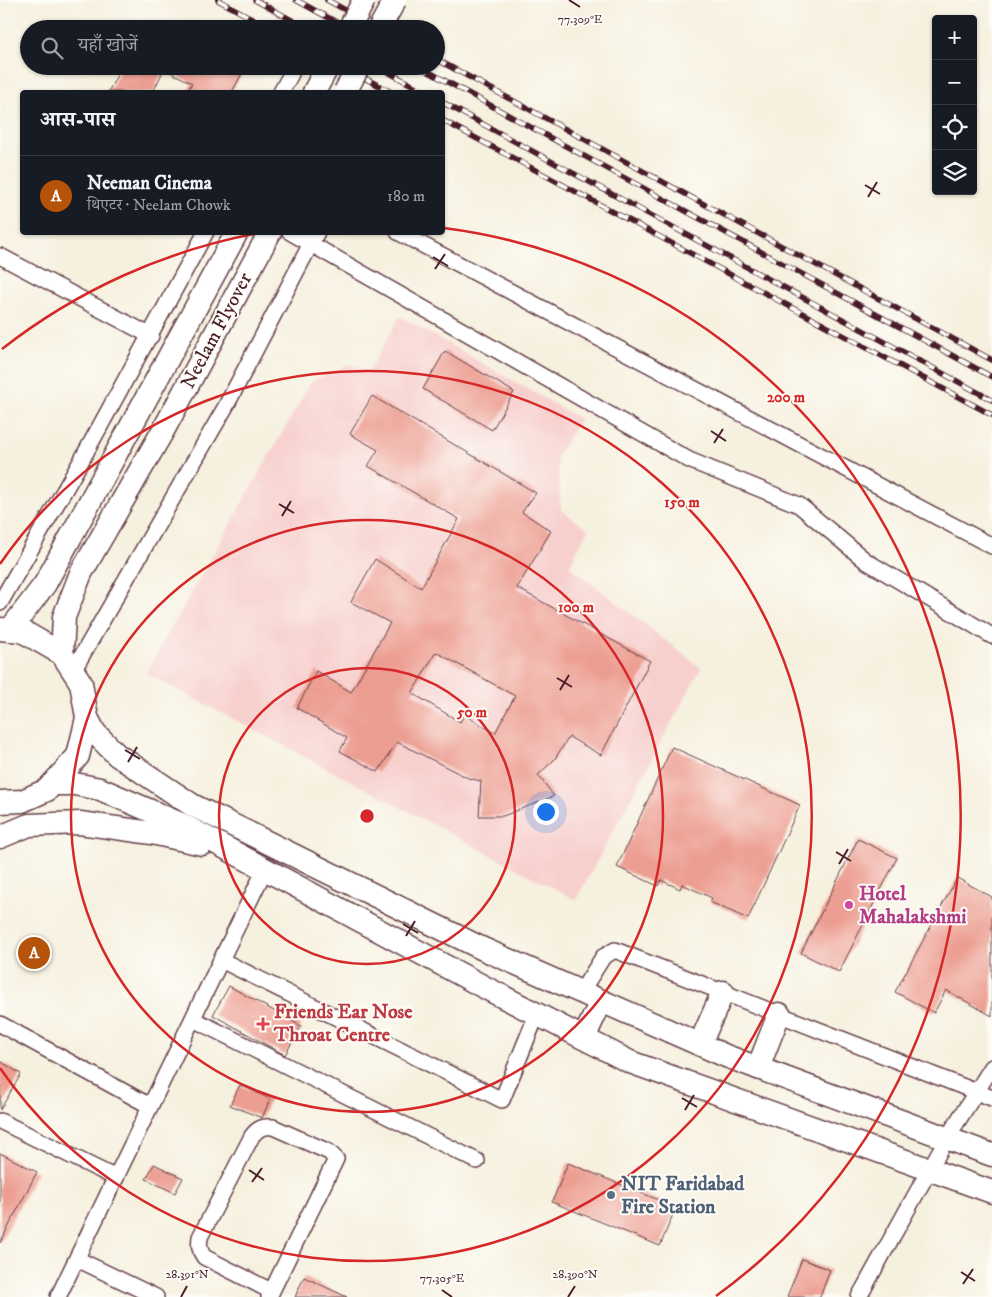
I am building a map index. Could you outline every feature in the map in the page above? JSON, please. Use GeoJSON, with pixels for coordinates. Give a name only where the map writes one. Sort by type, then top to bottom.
{"type":"FeatureCollection","features":[{"type":"Feature","properties":{"kind":"street"},"geometry":{"type":"LineString","coordinates":[[353,20],[364,0]]}},
{"type":"Feature","properties":{"kind":"street"},"geometry":{"type":"LineString","coordinates":[[385,20],[395,0]]}},
{"type":"Feature","properties":{"kind":"street"},"geometry":{"type":"LineString","coordinates":[[282,90],[290,75]]}},
{"type":"Feature","properties":{"kind":"street"},"geometry":{"type":"LineString","coordinates":[[315,90],[323,75]]}},
{"type":"Feature","properties":{"kind":"street"},"geometry":{"type":"LineString","coordinates":[[346,90],[354,75]]}},
{"type":"Feature","properties":{"kind":"street"},"geometry":{"type":"LineString","coordinates":[[0,603],[151,336],[204,235]]}},
{"type":"Feature","properties":{"kind":"street","name":"Neelam Flyover"},"geometry":{"type":"LineString","coordinates":[[5,629],[45,584],[235,235]]}},
{"type":"Feature","properties":{"kind":"street","name":"Neelam Flyover"},"geometry":{"type":"LineString","coordinates":[[68,662],[64,617],[81,573],[164,429],[268,235]]}},
{"type":"Feature","properties":{"kind":"street"},"geometry":{"type":"LineString","coordinates":[[404,235],[992,546]]}},
{"type":"Feature","properties":{"kind":"street"},"geometry":{"type":"LineString","coordinates":[[68,662],[226,406],[313,238],[689,460],[799,506],[866,562],[992,636]]}},
{"type":"Feature","properties":{"kind":"street"},"geometry":{"type":"LineString","coordinates":[[0,256],[151,336]]}},
{"type":"Feature","properties":{"kind":"street"},"geometry":{"type":"LineString","coordinates":[[5,629],[22,631],[68,662],[81,683],[88,718],[94,733],[118,755],[192,805],[482,948],[601,1001],[758,1068],[992,1155]]}},
{"type":"Feature","properties":{"kind":"street"},"geometry":{"type":"LineString","coordinates":[[0,820],[8,802],[22,801],[47,790],[78,756],[88,718]]}},
{"type":"Feature","properties":{"kind":"street"},"geometry":{"type":"LineString","coordinates":[[52,784],[75,784],[100,789],[183,825],[630,1062],[992,1192]]}},
{"type":"Feature","properties":{"kind":"street"},"geometry":{"type":"LineString","coordinates":[[0,837],[29,825],[80,823],[152,834],[227,849]]}},
{"type":"Feature","properties":{"kind":"street"},"geometry":{"type":"LineString","coordinates":[[58,1297],[265,869]]}},
{"type":"Feature","properties":{"kind":"street"},"geometry":{"type":"LineString","coordinates":[[581,992],[603,957],[615,950],[992,1098]]}},
{"type":"Feature","properties":{"kind":"street"},"geometry":{"type":"LineString","coordinates":[[221,960],[502,1100],[537,1014]]}},
{"type":"Feature","properties":{"kind":"street"},"geometry":{"type":"LineString","coordinates":[[700,1044],[723,992]]}},
{"type":"Feature","properties":{"kind":"street"},"geometry":{"type":"LineString","coordinates":[[584,1038],[601,1001]]}},
{"type":"Feature","properties":{"kind":"street"},"geometry":{"type":"LineString","coordinates":[[758,1068],[779,1014]]}},
{"type":"Feature","properties":{"kind":"street"},"geometry":{"type":"LineString","coordinates":[[193,1019],[477,1161]]}},
{"type":"Feature","properties":{"kind":"street"},"geometry":{"type":"LineString","coordinates":[[0,1024],[150,1106]]}},
{"type":"Feature","properties":{"kind":"street"},"geometry":{"type":"LineString","coordinates":[[859,1297],[929,1169],[992,1067]]}},
{"type":"Feature","properties":{"kind":"street"},"geometry":{"type":"LineString","coordinates":[[0,1121],[116,1178]]}},
{"type":"Feature","properties":{"kind":"street"},"geometry":{"type":"LineString","coordinates":[[265,1126],[273,1127],[329,1152],[336,1159],[270,1294],[204,1257],[200,1252],[199,1244],[200,1237],[252,1136],[258,1129],[265,1126]]}},
{"type":"Feature","properties":{"kind":"street"},"geometry":{"type":"LineString","coordinates":[[77,1259],[156,1297]]}},
{"type":"Feature","properties":{"kind":"shaded area"},"geometry":{"type":"Polygon","coordinates":[[[400,316],[580,419],[557,457],[561,510],[588,529],[569,566],[701,668],[576,900],[146,673],[311,382],[350,364],[368,373],[400,316]]]}},
{"type":"Feature","properties":{"kind":"building"},"geometry":{"type":"Polygon","coordinates":[[[117,75],[161,75],[154,90],[109,90],[117,75]]]}},
{"type":"Feature","properties":{"kind":"building"},"geometry":{"type":"Polygon","coordinates":[[[176,75],[241,75],[233,90],[188,90],[192,83],[176,75]]]}},
{"type":"Feature","properties":{"kind":"building"},"geometry":{"type":"Polygon","coordinates":[[[445,351],[514,392],[492,430],[423,389],[445,351]]]}},
{"type":"Feature","properties":{"kind":"building"},"geometry":{"type":"Polygon","coordinates":[[[372,396],[536,493],[522,512],[551,531],[517,588],[650,661],[601,755],[569,737],[554,760],[538,775],[554,796],[503,816],[479,816],[481,781],[468,778],[397,742],[378,772],[340,751],[347,738],[297,708],[316,671],[351,692],[390,623],[351,602],[375,559],[421,588],[459,519],[368,466],[378,450],[350,434],[372,396]],[[436,652],[412,693],[460,722],[464,715],[495,733],[515,696],[436,652]]]}},
{"type":"Feature","properties":{"kind":"building"},"geometry":{"type":"Polygon","coordinates":[[[672,747],[800,805],[748,919],[710,902],[712,898],[682,884],[680,889],[661,880],[658,886],[617,867],[672,747]]]}},
{"type":"Feature","properties":{"kind":"building","name":"Hotel Mahalakshmi"},"geometry":{"type":"Polygon","coordinates":[[[858,839],[897,858],[839,972],[801,953],[858,839]]]}},
{"type":"Feature","properties":{"kind":"building"},"geometry":{"type":"Polygon","coordinates":[[[957,878],[992,897],[992,1016],[946,990],[934,1013],[895,992],[957,878]]]}},
{"type":"Feature","properties":{"kind":"building"},"geometry":{"type":"Polygon","coordinates":[[[229,986],[301,1026],[285,1055],[213,1015],[229,986]]]}},
{"type":"Feature","properties":{"kind":"building"},"geometry":{"type":"Polygon","coordinates":[[[0,1061],[21,1074],[0,1110],[0,1061]]]}},
{"type":"Feature","properties":{"kind":"building"},"geometry":{"type":"Polygon","coordinates":[[[240,1085],[270,1099],[262,1118],[230,1105],[240,1085]]]}},
{"type":"Feature","properties":{"kind":"building"},"geometry":{"type":"Polygon","coordinates":[[[0,1153],[37,1172],[0,1243],[0,1153]]]}},
{"type":"Feature","properties":{"kind":"building"},"geometry":{"type":"Polygon","coordinates":[[[568,1163],[676,1207],[660,1246],[552,1202],[568,1163]]]}},
{"type":"Feature","properties":{"kind":"building"},"geometry":{"type":"Polygon","coordinates":[[[154,1164],[183,1178],[175,1193],[146,1179],[154,1164]]]}},
{"type":"Feature","properties":{"kind":"building"},"geometry":{"type":"Polygon","coordinates":[[[802,1259],[830,1270],[820,1297],[787,1297],[802,1259]]]}},
{"type":"Feature","properties":{"kind":"building"},"geometry":{"type":"Polygon","coordinates":[[[304,1277],[347,1297],[295,1297],[304,1277]]]}},
{"type":"Feature","properties":{"kind":"railway"},"geometry":{"type":"LineString","coordinates":[[218,0],[255,20]]}},
{"type":"Feature","properties":{"kind":"railway"},"geometry":{"type":"LineString","coordinates":[[255,0],[292,20]]}},
{"type":"Feature","properties":{"kind":"railway"},"geometry":{"type":"LineString","coordinates":[[296,0],[333,20]]}},
{"type":"Feature","properties":{"kind":"railway"},"geometry":{"type":"LineString","coordinates":[[327,0],[364,20]]}},
{"type":"Feature","properties":{"kind":"railway"},"geometry":{"type":"LineString","coordinates":[[445,64],[992,360]]}},
{"type":"Feature","properties":{"kind":"railway"},"geometry":{"type":"LineString","coordinates":[[359,75],[387,90]]}},
{"type":"Feature","properties":{"kind":"railway"},"geometry":{"type":"LineString","coordinates":[[394,75],[421,90]]}},
{"type":"Feature","properties":{"kind":"railway"},"geometry":{"type":"LineString","coordinates":[[435,75],[992,377]]}},
{"type":"Feature","properties":{"kind":"railway"},"geometry":{"type":"LineString","coordinates":[[445,104],[992,400]]}},
{"type":"Feature","properties":{"kind":"railway"},"geometry":{"type":"LineString","coordinates":[[445,122],[992,415]]}},
{"type":"Feature","properties":{"kind":"place","name":"Hotel Mahalakshmi"},"geometry":{"type":"Point","coordinates":[849,905]}},
{"type":"Feature","properties":{"kind":"place","name":"Neeman Cinema"},"geometry":{"type":"Point","coordinates":[34,953]}},
{"type":"Feature","properties":{"kind":"place","name":"Friends Ear Nose Throat Centre"},"geometry":{"type":"Point","coordinates":[263,1024]}},
{"type":"Feature","properties":{"kind":"place","name":"NIT Faridabad Fire Station"},"geometry":{"type":"Point","coordinates":[611,1195]}}]}
